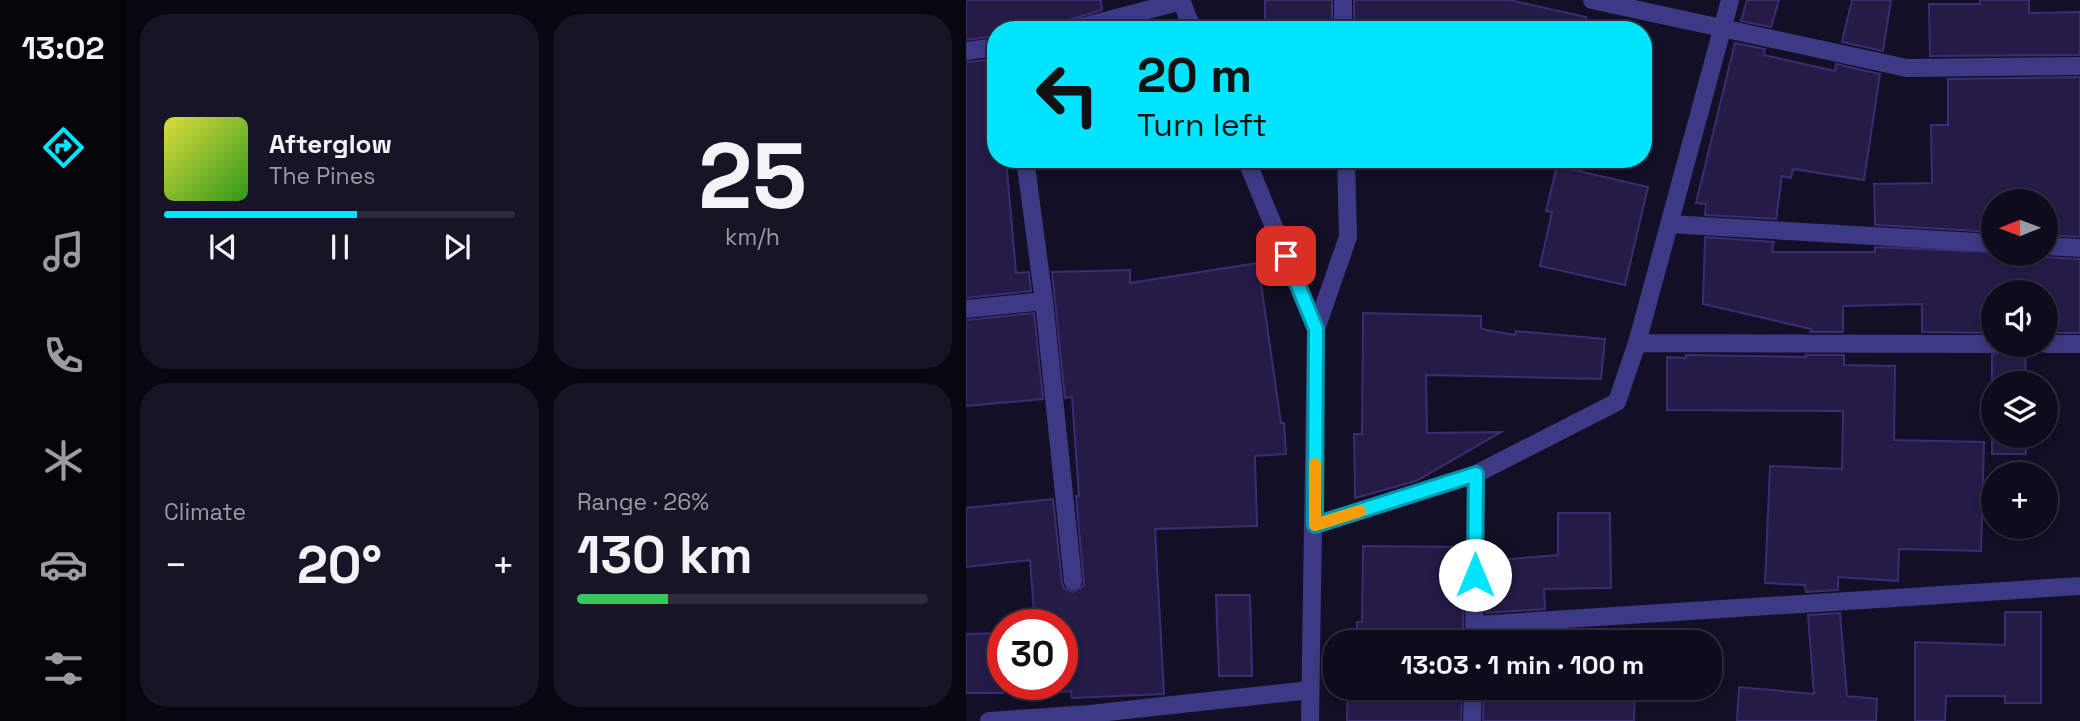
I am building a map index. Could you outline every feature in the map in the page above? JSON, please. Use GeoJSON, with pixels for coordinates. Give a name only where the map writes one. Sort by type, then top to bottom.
{"type":"FeatureCollection","features":[{"type":"Feature","properties":{"kind":"street"},"geometry":{"type":"LineString","coordinates":[[1343,0],[1343,21]]}},
{"type":"Feature","properties":{"kind":"street"},"geometry":{"type":"LineString","coordinates":[[1592,0],[1907,68],[2080,66]]}},
{"type":"Feature","properties":{"kind":"street"},"geometry":{"type":"LineString","coordinates":[[1315,525],[1476,474],[1617,402],[1637,343],[1730,0]]}},
{"type":"Feature","properties":{"kind":"street"},"geometry":{"type":"LineString","coordinates":[[1104,21],[1181,1],[1189,21]]}},
{"type":"Feature","properties":{"kind":"street"},"geometry":{"type":"LineString","coordinates":[[966,51],[987,48]]}},
{"type":"Feature","properties":{"kind":"street"},"geometry":{"type":"LineString","coordinates":[[1026,168],[1044,301],[1073,582]]}},
{"type":"Feature","properties":{"kind":"street"},"geometry":{"type":"LineString","coordinates":[[1250,168],[1316,329]]}},
{"type":"Feature","properties":{"kind":"street"},"geometry":{"type":"LineString","coordinates":[[1310,721],[1316,329],[1348,237],[1346,168]]}},
{"type":"Feature","properties":{"kind":"street"},"geometry":{"type":"LineString","coordinates":[[1669,224],[1981,242]]}},
{"type":"Feature","properties":{"kind":"street"},"geometry":{"type":"LineString","coordinates":[[2058,247],[2080,248]]}},
{"type":"Feature","properties":{"kind":"street"},"geometry":{"type":"LineString","coordinates":[[966,309],[1044,301]]}},
{"type":"Feature","properties":{"kind":"street"},"geometry":{"type":"LineString","coordinates":[[1637,343],[1981,344]]}},
{"type":"Feature","properties":{"kind":"street"},"geometry":{"type":"LineString","coordinates":[[2058,344],[2080,344]]}},
{"type":"Feature","properties":{"kind":"street"},"geometry":{"type":"LineString","coordinates":[[1475,630],[1476,474]]}},
{"type":"Feature","properties":{"kind":"street"},"geometry":{"type":"LineString","coordinates":[[1525,630],[2080,586]]}},
{"type":"Feature","properties":{"kind":"street"},"geometry":{"type":"LineString","coordinates":[[989,721],[1090,714],[1310,690]]}},
{"type":"Feature","properties":{"kind":"street"},"geometry":{"type":"LineString","coordinates":[[1472,721],[1473,700]]}},
{"type":"Feature","properties":{"kind":"building"},"geometry":{"type":"Polygon","coordinates":[[[966,0],[1101,0],[1102,10],[1065,21],[987,21],[987,37],[966,40],[966,0]]]}},
{"type":"Feature","properties":{"kind":"building"},"geometry":{"type":"Polygon","coordinates":[[[1265,0],[1332,0],[1332,21],[1265,21],[1265,0]]]}},
{"type":"Feature","properties":{"kind":"building"},"geometry":{"type":"Polygon","coordinates":[[[1354,0],[1509,0],[1586,17],[1586,21],[1354,21],[1354,0]]]}},
{"type":"Feature","properties":{"kind":"building"},"geometry":{"type":"Polygon","coordinates":[[[1747,0],[1779,0],[1771,27],[1741,21],[1747,0]]]}},
{"type":"Feature","properties":{"kind":"building"},"geometry":{"type":"Polygon","coordinates":[[[1852,0],[1891,0],[1883,51],[1842,42],[1852,0]]]}},
{"type":"Feature","properties":{"kind":"building"},"geometry":{"type":"Polygon","coordinates":[[[1980,0],[2029,0],[2029,13],[2080,12],[2080,55],[1930,56],[1929,4],[1980,4],[1980,0]]]}},
{"type":"Feature","properties":{"kind":"building"},"geometry":{"type":"Polygon","coordinates":[[[1735,43],[1765,49],[1764,55],[1835,71],[1836,64],[1880,74],[1864,180],[1793,169],[1791,178],[1782,176],[1776,219],[1705,215],[1706,204],[1696,203],[1735,43]]]}},
{"type":"Feature","properties":{"kind":"building"},"geometry":{"type":"Polygon","coordinates":[[[987,60],[987,168],[1007,168],[1016,273],[1029,272],[1031,291],[966,298],[966,62],[987,60]]]}},
{"type":"Feature","properties":{"kind":"building"},"geometry":{"type":"Polygon","coordinates":[[[2080,77],[2080,237],[2058,236],[2058,189],[1981,189],[1981,231],[1875,225],[1874,184],[1932,183],[1931,125],[1948,125],[1948,79],[2080,77]]]}},
{"type":"Feature","properties":{"kind":"building"},"geometry":{"type":"Polygon","coordinates":[[[1557,168],[1648,187],[1625,285],[1540,266],[1552,212],[1546,211],[1557,168]]]}},
{"type":"Feature","properties":{"kind":"building"},"geometry":{"type":"Polygon","coordinates":[[[1705,237],[1774,242],[1772,252],[1875,252],[1875,247],[1981,252],[1981,266],[2058,266],[2058,258],[2080,259],[2080,333],[2058,333],[2058,280],[1981,280],[1981,333],[1922,332],[1922,304],[1843,306],[1843,332],[1810,332],[1811,329],[1703,304],[1705,237]]]}},
{"type":"Feature","properties":{"kind":"building"},"geometry":{"type":"Polygon","coordinates":[[[1258,263],[1281,423],[1284,423],[1286,454],[1255,456],[1257,526],[1155,529],[1164,694],[1078,698],[1078,609],[1034,609],[1030,560],[966,567],[966,508],[1053,499],[1062,583],[1064,588],[1073,592],[1084,585],[1076,496],[1079,496],[1072,397],[1065,398],[1052,272],[1130,270],[1130,283],[1258,263]]]}},
{"type":"Feature","properties":{"kind":"building"},"geometry":{"type":"Polygon","coordinates":[[[1034,313],[1043,399],[966,406],[966,320],[1034,313]]]}},
{"type":"Feature","properties":{"kind":"building"},"geometry":{"type":"Polygon","coordinates":[[[1363,313],[1481,316],[1481,328],[1486,330],[1515,335],[1516,331],[1605,339],[1601,379],[1426,375],[1427,433],[1501,432],[1416,481],[1355,498],[1354,434],[1362,434],[1363,313]]]}},
{"type":"Feature","properties":{"kind":"building"},"geometry":{"type":"Polygon","coordinates":[[[1686,355],[1844,355],[1844,365],[1895,366],[1894,440],[1981,442],[1981,448],[1984,448],[1983,462],[1981,462],[1981,551],[1899,549],[1898,581],[1838,577],[1838,590],[1806,592],[1805,585],[1765,583],[1770,466],[1842,469],[1843,411],[1667,410],[1667,357],[1686,358],[1686,355]]]}},
{"type":"Feature","properties":{"kind":"building"},"geometry":{"type":"Polygon","coordinates":[[[1992,357],[2025,357],[2026,371],[1992,371],[1992,357]]]}},
{"type":"Feature","properties":{"kind":"building"},"geometry":{"type":"Polygon","coordinates":[[[1992,448],[2026,448],[2026,454],[1992,454],[1992,448]]]}},
{"type":"Feature","properties":{"kind":"building"},"geometry":{"type":"Polygon","coordinates":[[[1558,513],[1610,513],[1611,588],[1544,589],[1545,609],[1486,613],[1486,561],[1558,555],[1558,513]]]}},
{"type":"Feature","properties":{"kind":"building"},"geometry":{"type":"Polygon","coordinates":[[[1363,546],[1464,547],[1463,630],[1357,630],[1357,622],[1362,622],[1363,546]]]}},
{"type":"Feature","properties":{"kind":"building"},"geometry":{"type":"Polygon","coordinates":[[[1216,595],[1250,595],[1252,676],[1219,676],[1216,595]]]}},
{"type":"Feature","properties":{"kind":"building"},"geometry":{"type":"Polygon","coordinates":[[[2005,612],[2041,612],[2041,703],[2005,703],[2005,696],[1946,696],[1945,721],[1915,721],[1915,642],[2005,645],[2005,612]]]}},
{"type":"Feature","properties":{"kind":"building"},"geometry":{"type":"Polygon","coordinates":[[[1840,613],[1847,696],[1877,699],[1876,721],[1737,721],[1739,687],[1814,694],[1808,615],[1840,613]]]}},
{"type":"Feature","properties":{"kind":"building"},"geometry":{"type":"Polygon","coordinates":[[[987,633],[987,693],[966,693],[966,634],[987,633]]]}},
{"type":"Feature","properties":{"kind":"building"},"geometry":{"type":"Polygon","coordinates":[[[1348,700],[1462,700],[1461,721],[1347,721],[1348,700]]]}},
{"type":"Feature","properties":{"kind":"building"},"geometry":{"type":"Polygon","coordinates":[[[1484,700],[1635,700],[1634,721],[1483,721],[1484,700]]]}},
{"type":"Feature","properties":{"kind":"slow traffic"},"geometry":{"type":"LineString","coordinates":[[1315,464],[1315,525],[1360,511]]}},
{"type":"Feature","properties":{"kind":"route"},"geometry":{"type":"LineString","coordinates":[[1286,256],[1316,329],[1315,525],[1476,474],[1475,575]]}}]}
